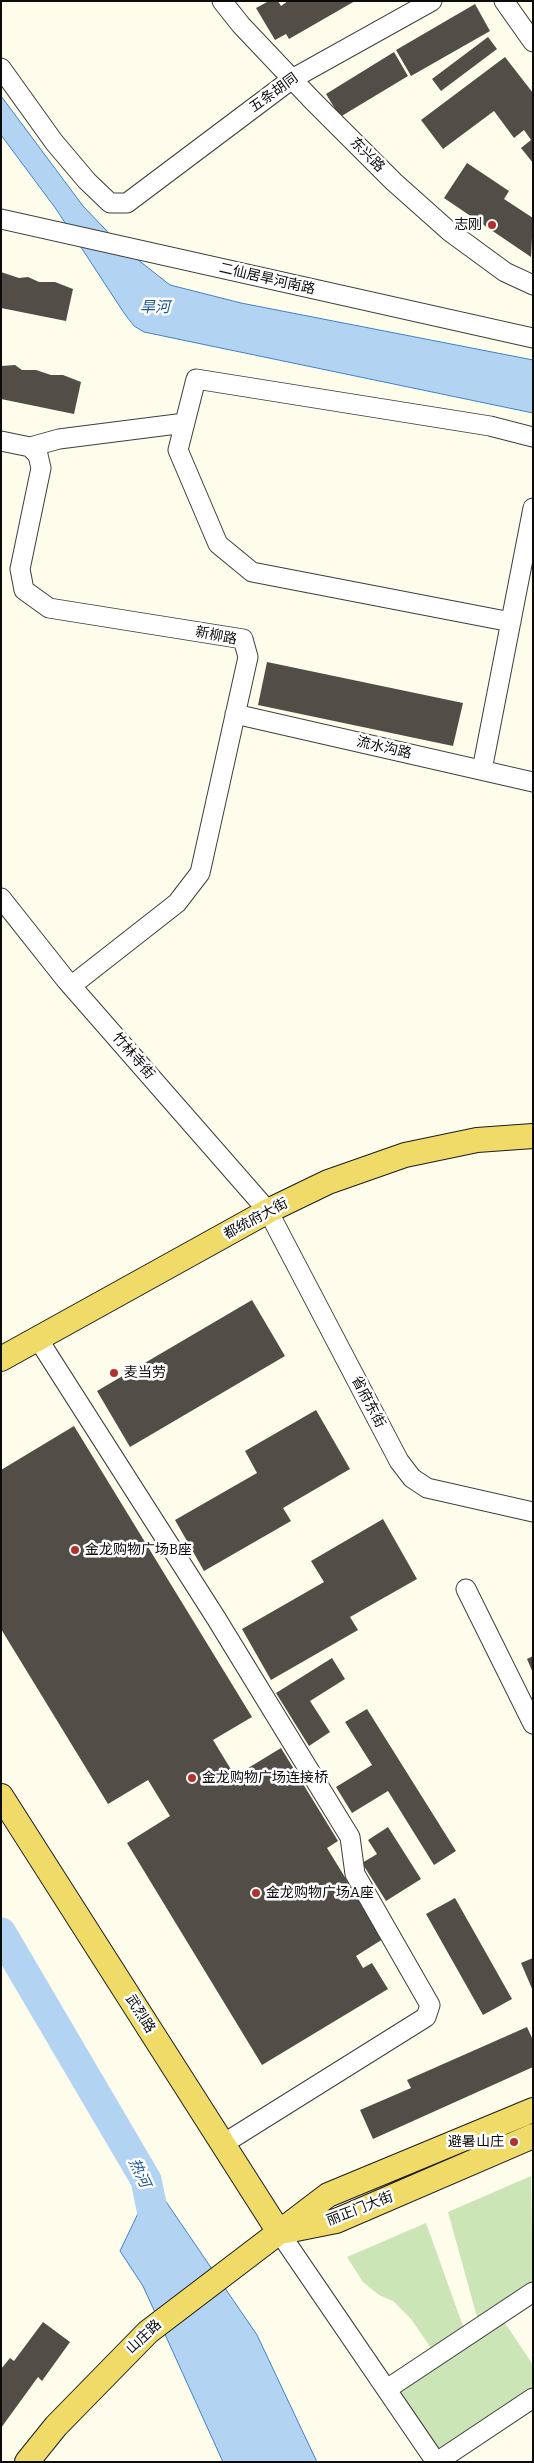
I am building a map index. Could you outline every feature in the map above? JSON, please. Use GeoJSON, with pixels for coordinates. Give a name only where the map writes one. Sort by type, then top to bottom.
{"type":"FeatureCollection","features":[{"type":"Feature","properties":{"kind":"main road","name":"都统府大街"},"geometry":{"type":"LineString","coordinates":[[1,1359],[268,1211],[328,1182],[406,1155],[477,1140],[533,1136]]}},
{"type":"Feature","properties":{"kind":"main road","name":"武烈路"},"geometry":{"type":"LineString","coordinates":[[1,1796],[279,2232]]}},
{"type":"Feature","properties":{"kind":"main road","name":"丽正门大街"},"geometry":{"type":"LineString","coordinates":[[279,2232],[328,2195],[533,2110]]}},
{"type":"Feature","properties":{"kind":"main road","name":"丽正门大街"},"geometry":{"type":"LineString","coordinates":[[279,2232],[336,2221],[533,2136]]}},
{"type":"Feature","properties":{"kind":"main road","name":"山庄路"},"geometry":{"type":"LineString","coordinates":[[27,2462],[56,2426],[148,2332],[279,2232]]}},
{"type":"Feature","properties":{"kind":"street","name":"东兴路"},"geometry":{"type":"LineString","coordinates":[[222,1],[292,79],[394,182],[449,231],[505,272],[533,285]]}},
{"type":"Feature","properties":{"kind":"street","name":"五条胡同"},"geometry":{"type":"LineString","coordinates":[[1,68],[54,142],[87,181],[110,203],[127,203],[292,79],[432,1]]}},
{"type":"Feature","properties":{"kind":"street"},"geometry":{"type":"LineString","coordinates":[[504,1],[533,42]]}},
{"type":"Feature","properties":{"kind":"street","name":"二仙居旱河南路"},"geometry":{"type":"LineString","coordinates":[[1,219],[533,338]]}},
{"type":"Feature","properties":{"kind":"street"},"geometry":{"type":"LineString","coordinates":[[511,622],[252,572],[218,544],[178,450],[196,379],[490,426],[533,437]]}},
{"type":"Feature","properties":{"kind":"street"},"geometry":{"type":"LineString","coordinates":[[1,441],[30,447],[59,439],[185,423]]}},
{"type":"Feature","properties":{"kind":"street","name":"新柳路"},"geometry":{"type":"LineString","coordinates":[[30,447],[38,456],[41,468],[20,569],[24,590],[49,608],[243,639],[248,657],[200,873],[177,903],[71,986]]}},
{"type":"Feature","properties":{"kind":"street"},"geometry":{"type":"LineString","coordinates":[[482,770],[533,508]]}},
{"type":"Feature","properties":{"kind":"street","name":"流水沟路"},"geometry":{"type":"LineString","coordinates":[[235,714],[533,782]]}},
{"type":"Feature","properties":{"kind":"street","name":"竹林寺街"},"geometry":{"type":"LineString","coordinates":[[1,898],[71,986],[268,1211]]}},
{"type":"Feature","properties":{"kind":"street","name":"省府东街"},"geometry":{"type":"LineString","coordinates":[[268,1211],[399,1460],[412,1478],[427,1488],[533,1512]]}},
{"type":"Feature","properties":{"kind":"street"},"geometry":{"type":"LineString","coordinates":[[38,1339],[216,1618],[350,1838],[354,1874],[430,2004],[426,2017],[223,2144]]}},
{"type":"Feature","properties":{"kind":"street"},"geometry":{"type":"LineString","coordinates":[[466,1589],[533,1724]]}},
{"type":"Feature","properties":{"kind":"street"},"geometry":{"type":"LineString","coordinates":[[279,2232],[437,2462],[533,2398]]}},
{"type":"Feature","properties":{"kind":"street"},"geometry":{"type":"LineString","coordinates":[[386,2389],[533,2292]]}},
{"type":"Feature","properties":{"kind":"green space"},"geometry":{"type":"Polygon","coordinates":[[[531,2176],[533,2281],[477,2317],[448,2212],[531,2176]]]}},
{"type":"Feature","properties":{"kind":"green space"},"geometry":{"type":"Polygon","coordinates":[[[426,2223],[463,2326],[431,2348],[411,2319],[393,2301],[379,2295],[363,2282],[347,2257],[426,2223]]]}},
{"type":"Feature","properties":{"kind":"green space"},"geometry":{"type":"Polygon","coordinates":[[[505,2323],[533,2365],[533,2390],[440,2451],[401,2392],[505,2323]]]}},
{"type":"Feature","properties":{"kind":"water","name":"旱河"},"geometry":{"type":"Polygon","coordinates":[[[1,96],[83,206],[123,248],[170,285],[241,303],[533,360],[533,413],[144,332],[134,326],[124,313],[56,209],[1,135],[1,96]]]}},
{"type":"Feature","properties":{"kind":"water"},"geometry":{"type":"Polygon","coordinates":[[[156,2187],[257,2335],[317,2462],[223,2462],[143,2286],[120,2251],[143,2203],[156,2187]]]}},
{"type":"Feature","properties":{"kind":"building"},"geometry":{"type":"Polygon","coordinates":[[[269,1],[278,1],[281,6],[288,1],[355,1],[289,39],[286,34],[275,40],[256,8],[269,1]]]}},
{"type":"Feature","properties":{"kind":"building"},"geometry":{"type":"Polygon","coordinates":[[[475,4],[490,31],[411,76],[396,50],[475,4]]]}},
{"type":"Feature","properties":{"kind":"building"},"geometry":{"type":"Polygon","coordinates":[[[488,37],[497,49],[441,91],[432,79],[488,37]]]}},
{"type":"Feature","properties":{"kind":"building"},"geometry":{"type":"Polygon","coordinates":[[[394,52],[408,76],[340,117],[326,94],[394,52]]]}},
{"type":"Feature","properties":{"kind":"building"},"geometry":{"type":"Polygon","coordinates":[[[505,57],[533,93],[533,163],[521,148],[531,140],[524,130],[514,138],[494,111],[443,149],[421,120],[505,57]]]}},
{"type":"Feature","properties":{"kind":"building"},"geometry":{"type":"Polygon","coordinates":[[[467,163],[509,191],[504,199],[533,218],[531,257],[444,198],[467,163]]]}},
{"type":"Feature","properties":{"kind":"building"},"geometry":{"type":"Polygon","coordinates":[[[1,272],[19,278],[28,277],[39,282],[55,282],[73,289],[66,321],[1,308],[1,272]]]}},
{"type":"Feature","properties":{"kind":"building"},"geometry":{"type":"Polygon","coordinates":[[[15,365],[22,370],[36,370],[51,375],[63,375],[81,382],[74,414],[1,399],[1,366],[15,365]]]}},
{"type":"Feature","properties":{"kind":"building"},"geometry":{"type":"Polygon","coordinates":[[[267,662],[463,703],[453,746],[258,705],[267,662]]]}},
{"type":"Feature","properties":{"kind":"building"},"geometry":{"type":"Polygon","coordinates":[[[252,1300],[285,1356],[130,1447],[97,1391],[252,1300]]]}},
{"type":"Feature","properties":{"kind":"building"},"geometry":{"type":"Polygon","coordinates":[[[316,1410],[350,1469],[283,1508],[291,1521],[204,1571],[175,1520],[257,1473],[245,1451],[316,1410]]]}},
{"type":"Feature","properties":{"kind":"building"},"geometry":{"type":"Polygon","coordinates":[[[74,1426],[252,1717],[213,1740],[235,1776],[281,1748],[338,1841],[327,1848],[383,1939],[356,1956],[363,1968],[372,1963],[388,1989],[262,2065],[127,1843],[170,1816],[148,1780],[108,1804],[1,1629],[1,1470],[74,1426]]]}},
{"type":"Feature","properties":{"kind":"building"},"geometry":{"type":"Polygon","coordinates":[[[383,1519],[417,1579],[350,1617],[358,1630],[271,1680],[242,1629],[324,1582],[311,1561],[383,1519]]]}},
{"type":"Feature","properties":{"kind":"building"},"geometry":{"type":"Polygon","coordinates":[[[533,1656],[533,1673],[527,1659],[533,1656]]]}},
{"type":"Feature","properties":{"kind":"building"},"geometry":{"type":"Polygon","coordinates":[[[332,1658],[345,1679],[310,1701],[330,1732],[309,1746],[276,1693],[332,1658]]]}},
{"type":"Feature","properties":{"kind":"building"},"geometry":{"type":"Polygon","coordinates":[[[367,1709],[456,1851],[434,1865],[388,1791],[352,1813],[336,1787],[372,1765],[345,1722],[367,1709]]]}},
{"type":"Feature","properties":{"kind":"building"},"geometry":{"type":"Polygon","coordinates":[[[388,1827],[421,1879],[386,1901],[362,1863],[377,1854],[368,1840],[388,1827]]]}},
{"type":"Feature","properties":{"kind":"building"},"geometry":{"type":"Polygon","coordinates":[[[455,1898],[512,1999],[483,2015],[426,1914],[455,1898]]]}},
{"type":"Feature","properties":{"kind":"building"},"geometry":{"type":"Polygon","coordinates":[[[533,1958],[533,1991],[521,1963],[533,1958]]]}},
{"type":"Feature","properties":{"kind":"building"},"geometry":{"type":"Polygon","coordinates":[[[527,2027],[533,2040],[533,2067],[373,2139],[360,2110],[411,2088],[407,2080],[527,2027]]]}},
{"type":"Feature","properties":{"kind":"building"},"geometry":{"type":"Polygon","coordinates":[[[43,2322],[70,2342],[42,2381],[38,2377],[1,2428],[1,2369],[10,2358],[14,2361],[43,2322]]]}},
{"type":"Feature","properties":{"kind":"waterway","name":"热河"},"geometry":{"type":"LineString","coordinates":[[1,1933],[146,2180],[158,2238]]}},
{"type":"Feature","properties":{"kind":"place","name":"志刚"},"geometry":{"type":"Point","coordinates":[492,225]}},
{"type":"Feature","properties":{"kind":"place","name":"麦当劳"},"geometry":{"type":"Point","coordinates":[114,1373]}},
{"type":"Feature","properties":{"kind":"place","name":"金龙购物广场B座"},"geometry":{"type":"Point","coordinates":[75,1550]}},
{"type":"Feature","properties":{"kind":"place","name":"金龙购物广场连接桥"},"geometry":{"type":"Point","coordinates":[192,1778]}},
{"type":"Feature","properties":{"kind":"place","name":"金龙购物广场A座"},"geometry":{"type":"Point","coordinates":[256,1893]}},
{"type":"Feature","properties":{"kind":"place","name":"避暑山庄"},"geometry":{"type":"Point","coordinates":[514,2142]}}]}
